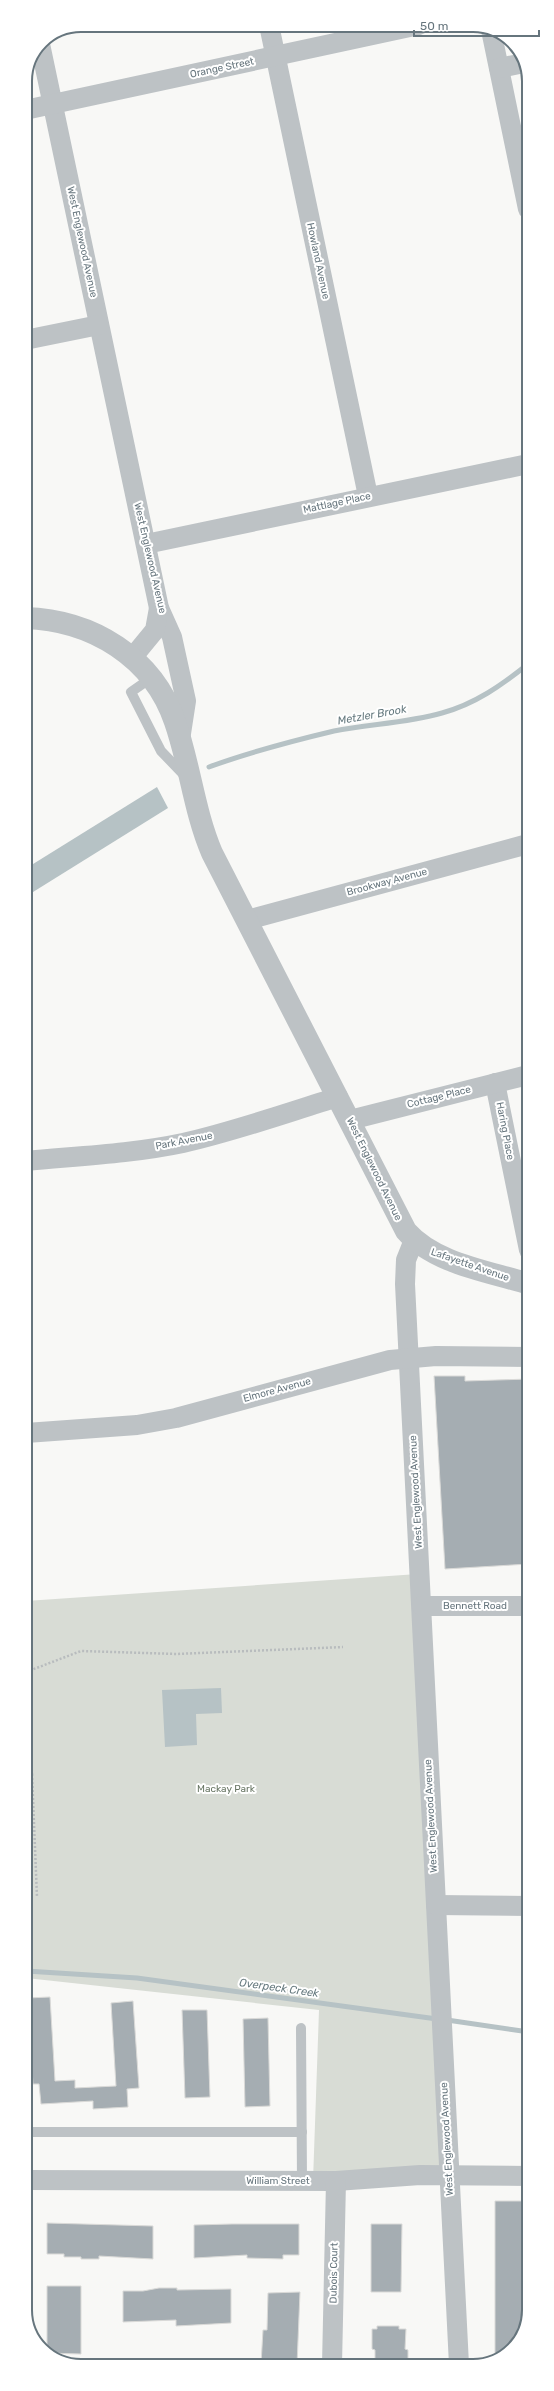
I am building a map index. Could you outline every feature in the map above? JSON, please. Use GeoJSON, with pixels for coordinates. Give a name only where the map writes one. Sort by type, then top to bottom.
{"type":"FeatureCollection","features":[{"type":"Feature","properties":{"kind":"street","name":"Howland Avenue"},"geometry":{"type":"LineString","coordinates":[[270,32],[368,496]]}},
{"type":"Feature","properties":{"kind":"street","name":"Orange Street"},"geometry":{"type":"LineString","coordinates":[[32,108],[388,32]]}},
{"type":"Feature","properties":{"kind":"street"},"geometry":{"type":"LineString","coordinates":[[492,36],[522,180]]}},
{"type":"Feature","properties":{"kind":"street","name":"West Englewood Avenue"},"geometry":{"type":"LineString","coordinates":[[42,52],[159,608],[172,637],[186,701],[180,740],[189,781],[207,841],[350,1120],[398,1218],[414,1240],[408,1255],[404,1272],[459,2359]]}},
{"type":"Feature","properties":{"kind":"street"},"geometry":{"type":"LineString","coordinates":[[499,68],[518,63]]}},
{"type":"Feature","properties":{"kind":"street"},"geometry":{"type":"LineString","coordinates":[[32,338],[99,324]]}},
{"type":"Feature","properties":{"kind":"street","name":"Mattlage Place"},"geometry":{"type":"LineString","coordinates":[[146,544],[368,496],[522,465]]}},
{"type":"Feature","properties":{"kind":"street"},"geometry":{"type":"LineString","coordinates":[[132,658],[155,630],[159,608]]}},
{"type":"Feature","properties":{"kind":"street"},"geometry":{"type":"LineString","coordinates":[[32,618],[55,620],[74,625],[103,637],[132,658],[151,678],[172,714],[180,740]]}},
{"type":"Feature","properties":{"kind":"street","name":"Brookway Avenue"},"geometry":{"type":"LineString","coordinates":[[247,920],[522,846]]}},
{"type":"Feature","properties":{"kind":"street","name":"Cottage Place"},"geometry":{"type":"LineString","coordinates":[[350,1120],[522,1076]]}},
{"type":"Feature","properties":{"kind":"street","name":"Haring Place"},"geometry":{"type":"LineString","coordinates":[[495,1083],[522,1220]]}},
{"type":"Feature","properties":{"kind":"street","name":"Park Avenue"},"geometry":{"type":"LineString","coordinates":[[32,1160],[130,1151],[182,1143],[252,1126],[338,1097]]}},
{"type":"Feature","properties":{"kind":"street","name":"Lafayette Avenue"},"geometry":{"type":"LineString","coordinates":[[414,1240],[434,1254],[522,1282]]}},
{"type":"Feature","properties":{"kind":"street","name":"Elmore Avenue"},"geometry":{"type":"LineString","coordinates":[[32,1433],[137,1425],[176,1418],[390,1360],[409,1358],[522,1357]]}},
{"type":"Feature","properties":{"kind":"street","name":"Bennett Road"},"geometry":{"type":"LineString","coordinates":[[422,1606],[522,1606]]}},
{"type":"Feature","properties":{"kind":"street"},"geometry":{"type":"LineString","coordinates":[[436,1905],[522,1906]]}},
{"type":"Feature","properties":{"kind":"street","name":"William Street"},"geometry":{"type":"LineString","coordinates":[[32,2180],[336,2181],[449,2174],[522,2176]]}},
{"type":"Feature","properties":{"kind":"street","name":"Dubois Court"},"geometry":{"type":"LineString","coordinates":[[332,2359],[336,2181]]}},
{"type":"Feature","properties":{"kind":"lane"},"geometry":{"type":"LineString","coordinates":[[151,678],[131,692],[161,751],[189,781]]}},
{"type":"Feature","properties":{"kind":"lane"},"geometry":{"type":"LineString","coordinates":[[301,2028],[302,2181]]}},
{"type":"Feature","properties":{"kind":"lane"},"geometry":{"type":"LineString","coordinates":[[32,2132],[302,2132]]}},
{"type":"Feature","properties":{"kind":"path"},"geometry":{"type":"LineString","coordinates":[[32,1670],[81,1651],[177,1654],[343,1647]]}},
{"type":"Feature","properties":{"kind":"path"},"geometry":{"type":"LineString","coordinates":[[32,1774],[37,1897]]}},
{"type":"Feature","properties":{"kind":"green space","name":"Mackay Park"},"geometry":{"type":"Polygon","coordinates":[[[418,1574],[441,2179],[313,2181],[319,2010],[32,1979],[32,1601],[418,1574]]]}},
{"type":"Feature","properties":{"kind":"shaded area"},"geometry":{"type":"Polygon","coordinates":[[[157,787],[168,808],[32,893],[32,865],[157,787]]]}},
{"type":"Feature","properties":{"kind":"shaded area"},"geometry":{"type":"Polygon","coordinates":[[[221,1688],[222,1713],[196,1714],[197,1745],[165,1747],[162,1690],[221,1688]]]}},
{"type":"Feature","properties":{"kind":"building"},"geometry":{"type":"Polygon","coordinates":[[[434,1376],[465,1376],[465,1381],[522,1379],[522,1564],[445,1569],[434,1376]]]}},
{"type":"Feature","properties":{"kind":"building"},"geometry":{"type":"Polygon","coordinates":[[[50,1997],[55,2081],[75,2080],[75,2088],[116,2086],[111,2003],[133,2001],[139,2088],[127,2089],[128,2107],[93,2109],[93,2101],[41,2104],[39,2084],[33,2084],[32,1998],[50,1997]]]}},
{"type":"Feature","properties":{"kind":"building"},"geometry":{"type":"Polygon","coordinates":[[[182,2010],[207,2010],[210,2097],[185,2098],[182,2010]]]}},
{"type":"Feature","properties":{"kind":"building"},"geometry":{"type":"Polygon","coordinates":[[[268,2018],[270,2106],[245,2107],[243,2019],[268,2018]]]}},
{"type":"Feature","properties":{"kind":"building"},"geometry":{"type":"Polygon","coordinates":[[[495,2201],[522,2201],[522,2316],[517,2332],[512,2340],[495,2353],[495,2201]]]}},
{"type":"Feature","properties":{"kind":"building"},"geometry":{"type":"Polygon","coordinates":[[[47,2223],[153,2226],[153,2259],[99,2256],[99,2259],[81,2259],[81,2257],[64,2257],[64,2254],[47,2254],[47,2223]]]}},
{"type":"Feature","properties":{"kind":"building"},"geometry":{"type":"Polygon","coordinates":[[[299,2224],[299,2255],[283,2255],[283,2259],[247,2258],[247,2255],[194,2258],[194,2225],[299,2224]]]}},
{"type":"Feature","properties":{"kind":"building"},"geometry":{"type":"Polygon","coordinates":[[[371,2224],[402,2224],[401,2292],[371,2292],[371,2224]]]}},
{"type":"Feature","properties":{"kind":"building"},"geometry":{"type":"Polygon","coordinates":[[[47,2286],[81,2286],[81,2354],[59,2353],[47,2345],[47,2286]]]}},
{"type":"Feature","properties":{"kind":"building"},"geometry":{"type":"Polygon","coordinates":[[[159,2288],[177,2288],[177,2290],[231,2289],[231,2323],[176,2326],[176,2320],[123,2322],[123,2291],[143,2291],[159,2288]]]}},
{"type":"Feature","properties":{"kind":"building"},"geometry":{"type":"Polygon","coordinates":[[[300,2292],[297,2359],[261,2359],[263,2330],[267,2330],[268,2293],[300,2292]]]}},
{"type":"Feature","properties":{"kind":"building"},"geometry":{"type":"Polygon","coordinates":[[[377,2326],[399,2326],[399,2329],[406,2329],[405,2349],[408,2350],[408,2359],[375,2359],[375,2350],[372,2349],[372,2329],[377,2329],[377,2326]]]}},
{"type":"Feature","properties":{"kind":"waterway","name":"Metzler Brook"},"geometry":{"type":"LineString","coordinates":[[209,767],[271,747],[334,731],[415,719],[442,713],[466,704],[488,693],[522,668]]}},
{"type":"Feature","properties":{"kind":"waterway","name":"Overpeck Creek"},"geometry":{"type":"LineString","coordinates":[[32,1971],[137,1978],[437,2019]]}},
{"type":"Feature","properties":{"kind":"waterway","name":"Overpeck Creek"},"geometry":{"type":"LineString","coordinates":[[447,2020],[522,2031]]}}]}
